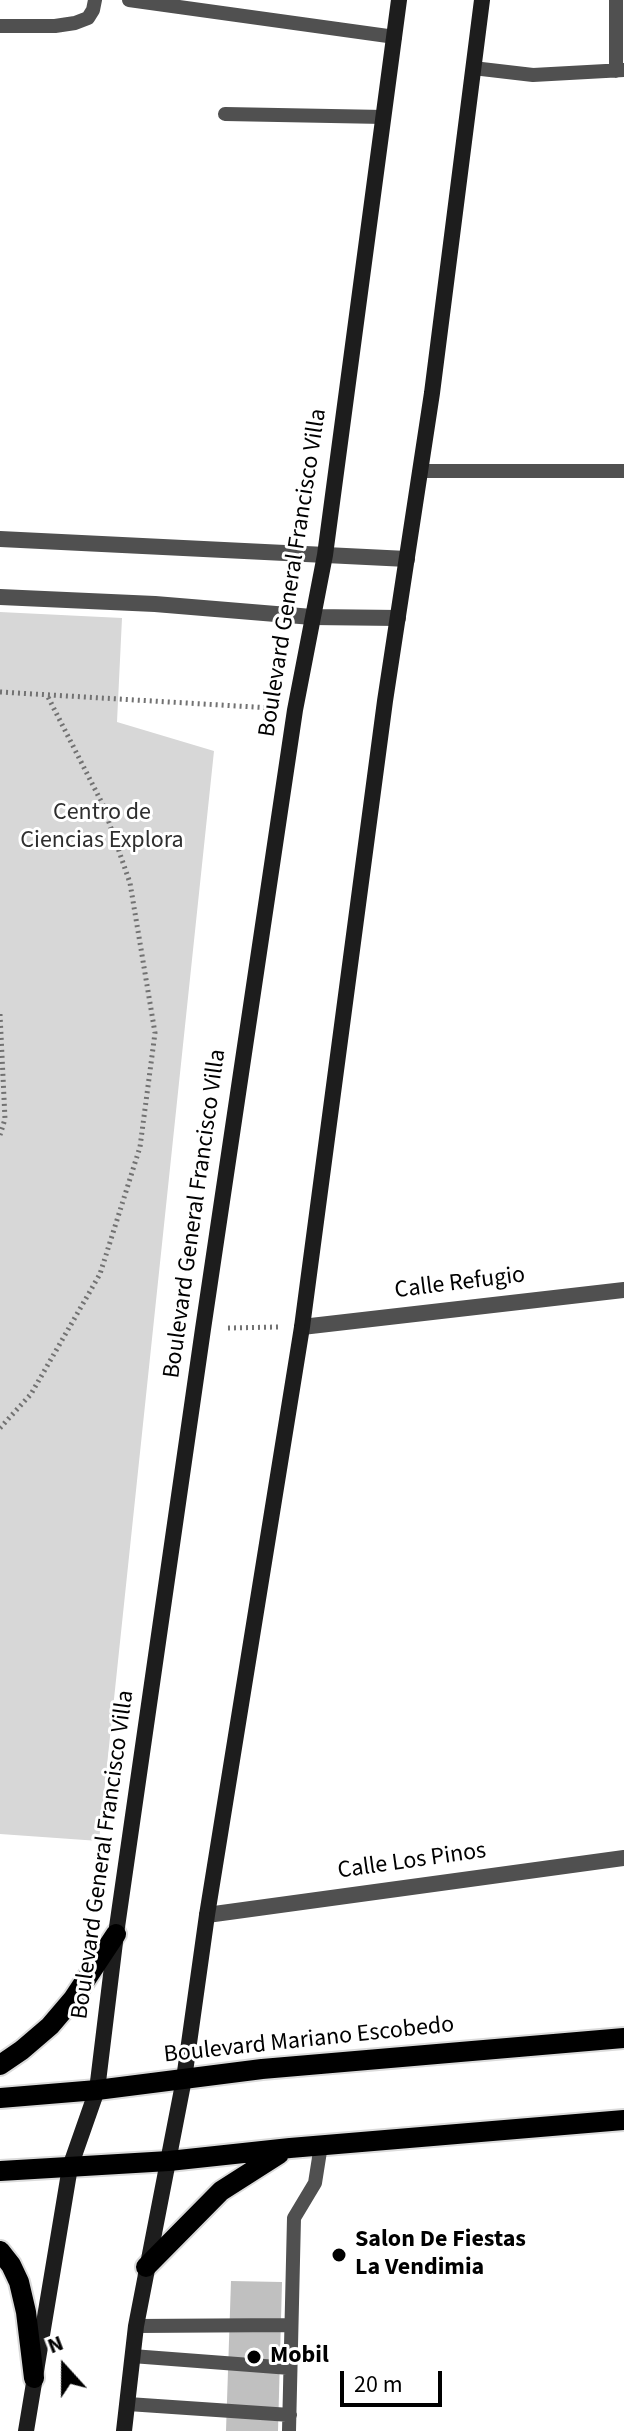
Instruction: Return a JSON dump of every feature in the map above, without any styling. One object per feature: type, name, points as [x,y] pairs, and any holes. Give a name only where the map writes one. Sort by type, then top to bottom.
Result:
[{"type":"main road","name":"Boulevard General Francisco Villa","points":[[26,2431],[70,2167],[97,2090],[116,1934],[203,1329],[295,710],[325,555],[399,0]]},
{"type":"main road","points":[[124,2431],[136,2326],[184,2079],[207,1915],[302,1327],[359,887],[421,471],[482,0]]},
{"type":"main road","points":[[0,2065],[50,2026],[73,1999],[116,1934]]},
{"type":"main road","name":"Boulevard Mariano Escobedo","points":[[0,2098],[97,2090],[262,2069],[624,2038]]},
{"type":"main road","points":[[0,2171],[169,2161],[624,2120]]},
{"type":"main road","points":[[146,2267],[221,2191],[260,2163],[290,2148]]},
{"type":"main road","points":[[0,2251],[19,2282],[34,2378]]},
{"type":"street","points":[[0,539],[407,559]]},
{"type":"street","points":[[0,597],[155,604],[312,617],[398,618]]},
{"type":"street","name":"Calle Refugio","points":[[302,1327],[624,1290]]},
{"type":"street","name":"Calle Los Pinos","points":[[207,1915],[624,1858]]},
{"type":"lane","points":[[0,26],[75,23],[88,18],[95,0]]},
{"type":"lane","points":[[129,0],[395,37]]},
{"type":"lane","points":[[473,68],[533,75],[620,70],[616,0]]},
{"type":"lane","points":[[225,114],[384,117]]},
{"type":"lane","points":[[421,471],[624,471]]},
{"type":"lane","points":[[289,2431],[294,2218],[315,2183],[321,2145]]},
{"type":"lane","points":[[136,2326],[291,2325]]},
{"type":"lane","points":[[132,2356],[290,2368]]},
{"type":"lane","points":[[128,2404],[290,2415]]},
{"type":"path","points":[[0,692],[295,710]]},
{"type":"path","points":[[0,1428],[31,1394],[100,1274],[140,1147],[155,1033],[130,883],[103,805],[47,695]]},
{"type":"path","points":[[0,1014],[5,1119],[0,1135]]},
{"type":"path","points":[[203,1329],[302,1327]]},
{"type":"green space","name":"Centro de Ciencias Explora","points":[[0,612],[122,618],[117,722],[214,751],[99,1841],[0,1834]]},
{"type":"building","name":"Mobil","points":[[231,2281],[282,2282],[278,2431],[226,2431]]},
{"type":"place","name":"Salon De Fiestas La Vendimia","points":[[339,2255]]},
{"type":"place","name":"Mobil","points":[[254,2357]]}]
